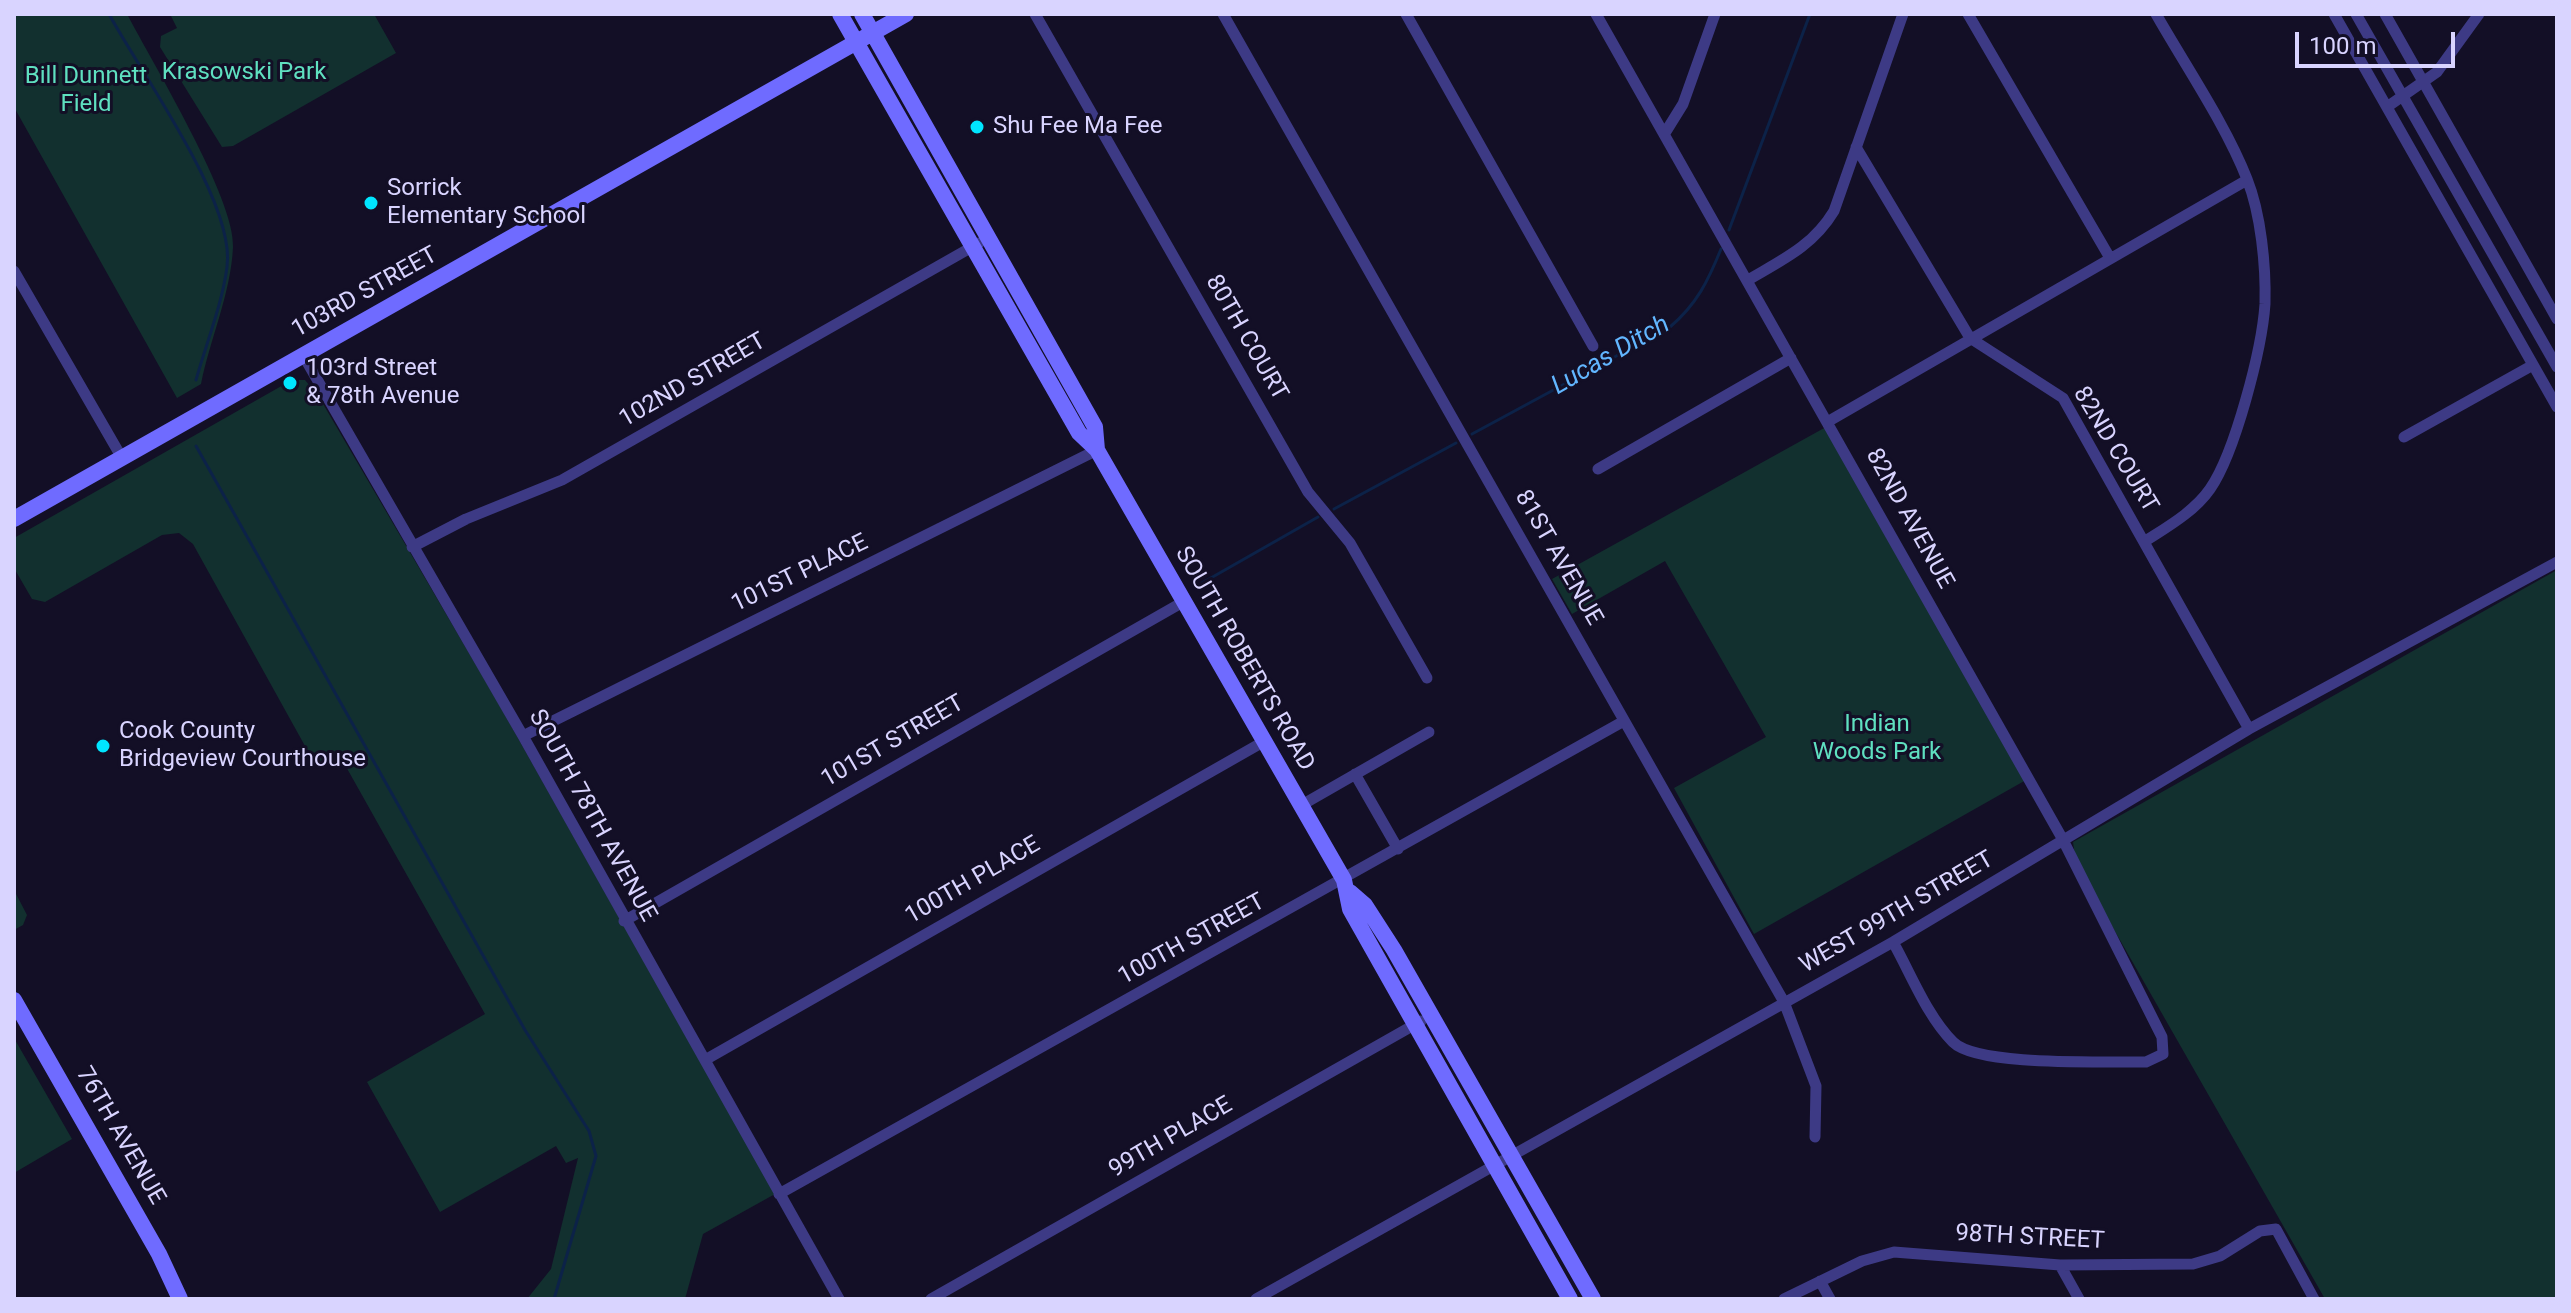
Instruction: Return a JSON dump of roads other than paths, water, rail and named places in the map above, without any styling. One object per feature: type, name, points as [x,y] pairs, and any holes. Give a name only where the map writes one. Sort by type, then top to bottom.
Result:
[{"type":"street","name":"SOUTH ROBERTS ROAD","points":[[840,14],[1079,433],[1097,450],[1300,806],[1347,886],[1365,905],[1432,1015],[1593,1299]]},
{"type":"street","name":"SOUTH ROBERTS ROAD","points":[[862,14],[1095,427],[1097,450]]},
{"type":"street","name":"103RD STREET","points":[[14,519],[906,14]]},
{"type":"street","name":"80TH COURT","points":[[1035,14],[1308,492],[1341,529],[1427,678]]},
{"type":"street","name":"81ST AVENUE","points":[[1223,14],[1784,1002],[1816,1086],[1815,1137]]},
{"type":"street","points":[[1406,14],[1593,346]]},
{"type":"street","name":"82ND AVENUE","points":[[1596,14],[1829,421],[2062,838],[2162,1037],[2163,1054],[2146,1062],[1994,1058],[1964,1050],[1942,1029],[1893,942]]},
{"type":"street","points":[[1665,133],[1683,104],[1715,14]]},
{"type":"street","points":[[1748,280],[1801,250],[1822,231],[1834,211],[1903,14]]},
{"type":"street","points":[[1968,14],[2110,258]]},
{"type":"street","points":[[2144,542],[2193,509],[2209,491],[2226,462],[2255,361],[2265,304],[2260,245],[2247,180],[2156,14]]},
{"type":"street","points":[[2334,14],[2557,407]]},
{"type":"street","points":[[2356,14],[2557,367]]},
{"type":"street","points":[[2385,14],[2557,319]]},
{"type":"street","points":[[2387,107],[2425,84],[2479,14]]},
{"type":"street","name":"82ND COURT","points":[[1856,147],[1970,338],[2063,398],[2249,729]]},
{"type":"street","points":[[1829,421],[2247,180]]},
{"type":"street","name":"102ND STREET","points":[[412,547],[466,519],[548,487],[988,237]]},
{"type":"street","points":[[14,271],[122,458]]},
{"type":"street","name":"SOUTH 78TH AVENUE","points":[[303,355],[523,736],[624,921],[839,1299]]},
{"type":"street","points":[[1598,469],[1791,358]]},
{"type":"street","points":[[2404,437],[2533,365]]},
{"type":"street","name":"101ST PLACE","points":[[523,736],[1097,450]]},
{"type":"street","name":"WEST 99TH STREET","points":[[1256,1299],[1893,942],[2048,852],[2062,838],[2249,729],[2557,562]]},
{"type":"street","name":"101ST STREET","points":[[624,921],[1183,602]]},
{"type":"street","name":"100TH STREET","points":[[779,1194],[1347,886],[1398,849],[1624,721]]},
{"type":"street","points":[[1300,806],[1429,732]]},
{"type":"street","name":"100TH PLACE","points":[[705,1060],[1263,742]]},
{"type":"street","points":[[1355,774],[1398,849]]},
{"type":"street","name":"SOUTH ROBERTS ROAD","points":[[1347,886],[1350,909],[1570,1299]]},
{"type":"street","name":"76TH AVENUE","points":[[14,1000],[159,1254],[180,1299]]},
{"type":"street","name":"99TH PLACE","points":[[931,1299],[1432,1015]]},
{"type":"street","name":"98TH STREET","points":[[1784,1299],[1862,1261],[1894,1252],[2060,1265],[2193,1264],[2220,1256],[2260,1231],[2276,1229],[2314,1299]]},
{"type":"street","points":[[2060,1265],[2079,1299]]},
{"type":"street","points":[[1820,1281],[1830,1299]]},
{"type":"waterway","points":[[109,14],[184,139],[217,209],[226,240],[225,281],[196,380]]},
{"type":"waterway","name":"Lucas Ditch","points":[[1729,230],[1810,14]]},
{"type":"waterway","name":"Lucas Ditch","points":[[1472,434],[1670,327],[1688,310],[1701,291],[1721,249]]},
{"type":"waterway","name":"Lucas Ditch","points":[[1334,509],[1456,443]]},
{"type":"waterway","points":[[196,446],[525,1030],[589,1131],[596,1156],[554,1299]]},
{"type":"waterway","name":"Lucas Ditch","points":[[1202,583],[1318,517]]},
{"type":"place","name":"Shu Fee Ma Fee","points":[[977,127]]},
{"type":"place","name":"Sorrick Elementary School","points":[[371,203]]},
{"type":"place","name":"103rd Street & 78th Avenue","points":[[290,383]]},
{"type":"place","name":"Cook County Bridgeview Courthouse","points":[[103,746]]},
{"type":"park label","name":"Krasowski Park","points":[[244,73]]},
{"type":"park label","name":"Bill Dunnett Field","points":[[86,91]]},
{"type":"park label","name":"Indian Woods Park","points":[[1877,739]]}]
